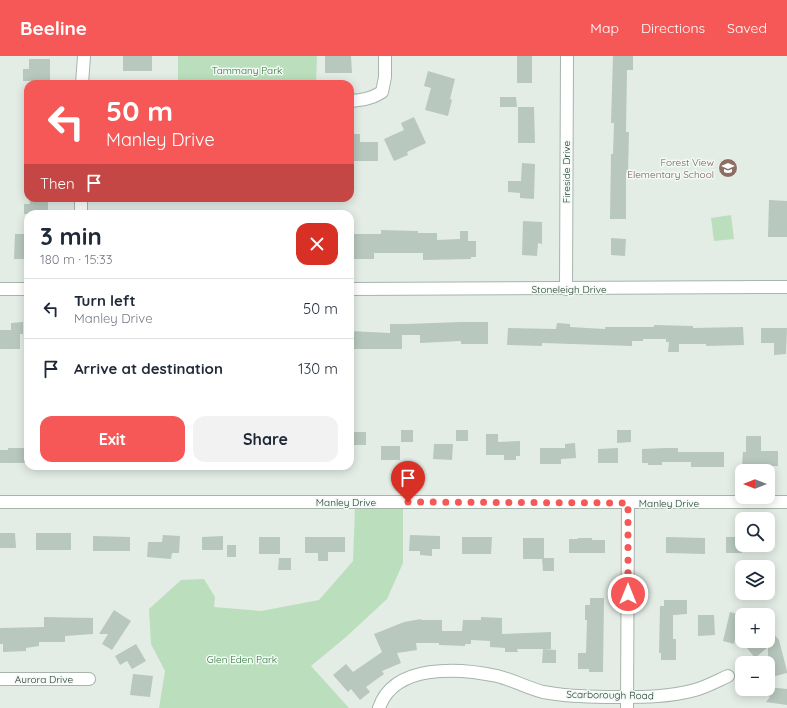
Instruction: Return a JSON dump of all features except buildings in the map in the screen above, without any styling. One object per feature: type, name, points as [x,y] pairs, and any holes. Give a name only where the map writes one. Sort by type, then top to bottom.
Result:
[{"type":"street","points":[[82,80],[84,56]]},
{"type":"street","points":[[354,101],[374,97],[382,92],[385,77],[385,56]]},
{"type":"street","name":"Fireside Drive","points":[[566,289],[567,56]]},
{"type":"street","name":"Stoneleigh Drive","points":[[354,289],[787,287]]},
{"type":"street","points":[[0,289],[24,289]]},
{"type":"street","name":"Manley Drive","points":[[0,502],[787,502]]},
{"type":"street","points":[[627,702],[628,503]]},
{"type":"street","name":"Scarborough Road","points":[[380,705],[390,689],[408,677],[436,671],[466,672],[498,676],[543,692],[627,702],[696,690],[728,676]]},
{"type":"street","name":"Aurora Drive","points":[[0,678],[88,679]]},
{"type":"green space","name":"Tammany Park","points":[[178,56],[317,56],[316,80],[178,80]]},
{"type":"green space","points":[[731,215],[734,239],[714,241],[711,218]]},
{"type":"green space","name":"Glen Eden Park","points":[[403,507],[403,563],[387,599],[346,637],[311,666],[349,708],[159,708],[165,671],[151,644],[149,609],[181,580],[204,579],[215,597],[214,607],[261,611],[319,600],[353,561],[355,508]]},
{"type":"place","name":"Forest View Elementary School","points":[[728,168]]},
{"type":"route","points":[[408,502],[628,503],[628,594]]}]
